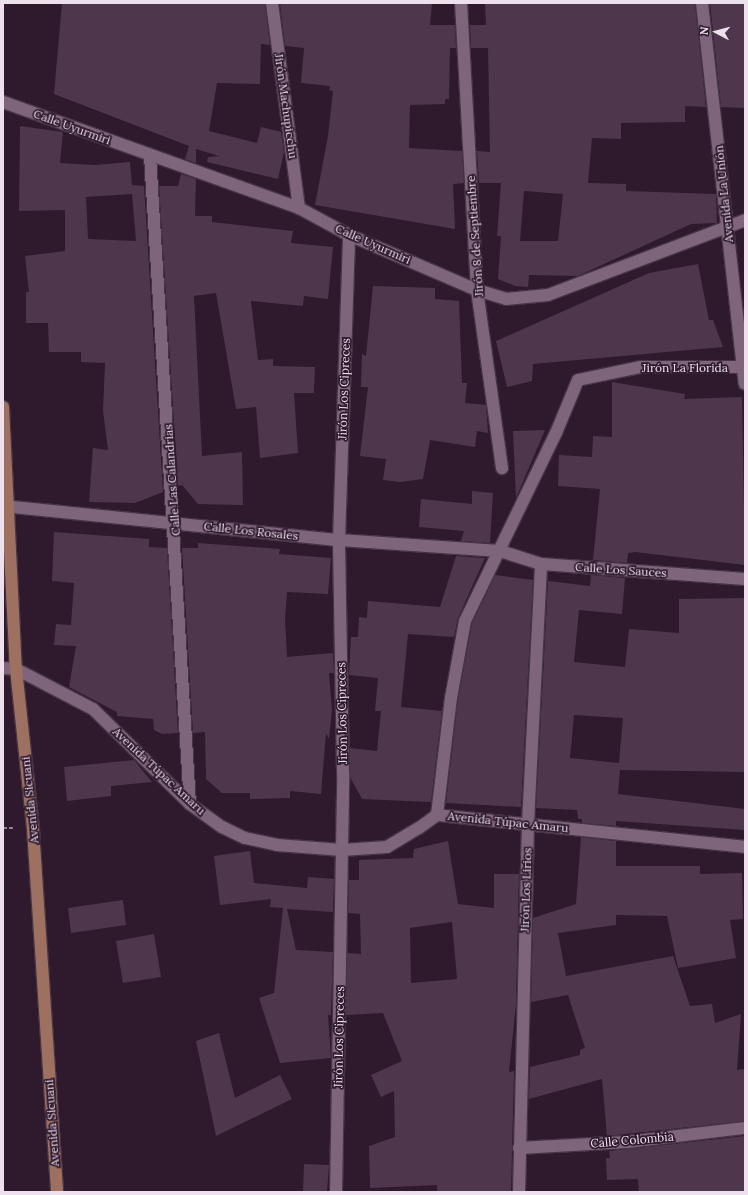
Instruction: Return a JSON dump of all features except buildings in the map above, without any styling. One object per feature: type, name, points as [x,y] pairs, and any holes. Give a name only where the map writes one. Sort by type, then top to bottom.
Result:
[{"type":"street","name":"Jirón Machupicchu","points":[[272,3],[299,208]]},
{"type":"street","name":"Jirón 8 de Septiembre","points":[[461,3],[477,290],[502,468]]},
{"type":"street","name":"Avenida La Unión","points":[[702,3],[745,384]]},
{"type":"street","name":"Calle Uyurmiri","points":[[3,102],[150,156],[299,208],[349,235],[477,290],[506,299],[548,296],[727,225],[745,220]]},
{"type":"street","name":"Calle Las Calandrias","points":[[150,156],[175,523],[190,804]]},
{"type":"street","name":"Jirón Los Cipreces","points":[[336,1192],[343,773],[339,540],[349,235]]},
{"type":"street","name":"Jirón La Florida","points":[[500,551],[578,380],[640,367],[743,368]]},
{"type":"street","name":"Avenida Sicuani","points":[[3,407],[6,506],[16,669],[33,829],[57,1192]]},
{"type":"street","name":"Calle Los Rosales","points":[[6,506],[339,540],[500,551]]},
{"type":"street","name":"Calle Los Sauces","points":[[500,551],[541,564],[745,579]]},
{"type":"street","points":[[437,815],[451,698],[465,621],[500,551]]},
{"type":"street","name":"Jirón Los Lirios","points":[[519,1192],[528,823],[541,564]]},
{"type":"street","name":"Avenida Túpac Amaru","points":[[3,668],[16,669],[93,709],[190,804],[222,827],[245,838],[277,845],[342,850],[387,846],[420,828],[437,815],[528,823],[745,847]]},
{"type":"street","name":"Calle Colombia","points":[[519,1148],[627,1142],[745,1128]]}]
